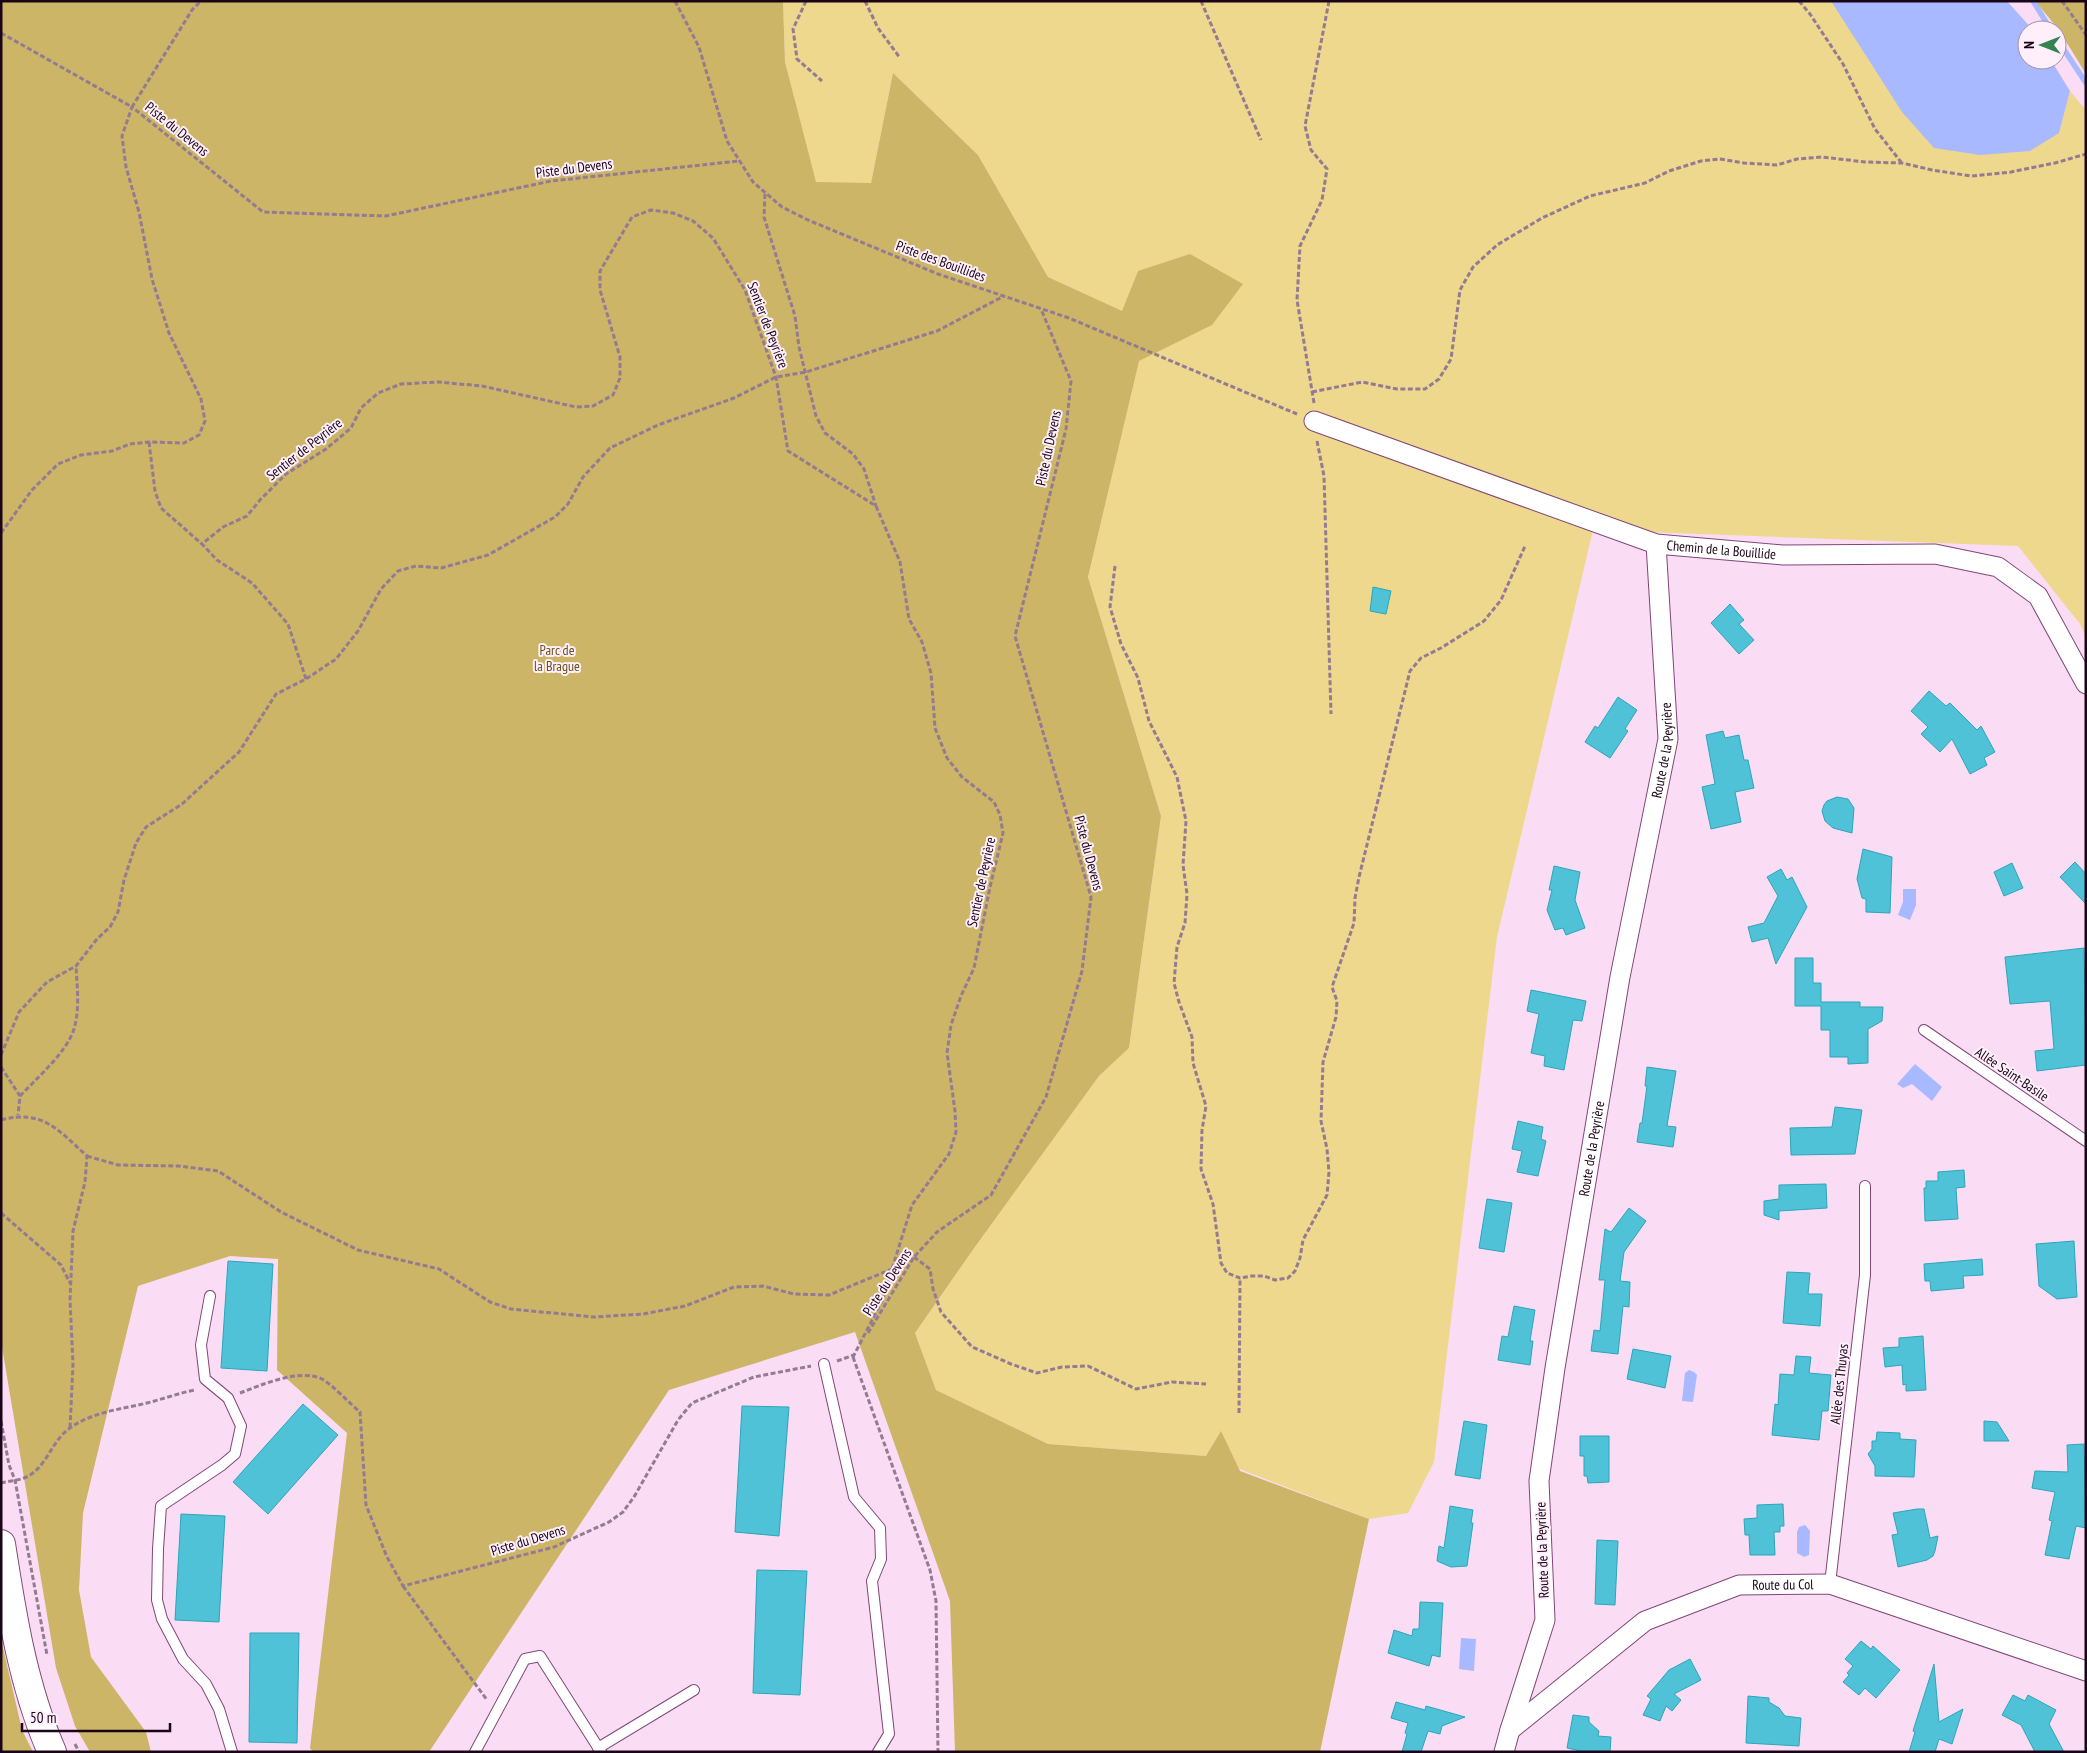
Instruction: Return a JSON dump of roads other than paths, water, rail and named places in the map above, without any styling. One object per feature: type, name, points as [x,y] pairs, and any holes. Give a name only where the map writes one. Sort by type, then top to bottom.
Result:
[{"type":"main road","points":[[1,1544],[29,1690],[42,1727],[64,1747]]},
{"type":"street","name":"Chemin de la Bouillide","points":[[1314,421],[1656,544],[1783,555],[1935,554],[1998,567],[2038,596],[2086,684]]},
{"type":"street","name":"Route de la Peyrière","points":[[1504,1752],[1545,1620],[1539,1481],[1555,1368],[1620,977],[1668,739],[1656,544]]},
{"type":"street","name":"Route du Col","points":[[1510,1730],[1645,1621],[1739,1586],[1830,1584],[2086,1671]]},
{"type":"lane","name":"Allée Saint-Basile","points":[[1924,1030],[2086,1140]]},
{"type":"lane","name":"Allée des Thuyas","points":[[1830,1584],[1865,1275],[1865,1186]]},
{"type":"lane","points":[[210,1296],[201,1345],[205,1379],[228,1398],[241,1426],[234,1454],[222,1466],[161,1506],[157,1600],[162,1619],[183,1659],[206,1684],[219,1709],[232,1752]]},
{"type":"lane","points":[[824,1364],[854,1497],[880,1528],[880,1559],[872,1581],[889,1734],[878,1752]]},
{"type":"lane","points":[[474,1752],[525,1659],[540,1656],[599,1750],[694,1690]]},
{"type":"water","points":[[1831,1],[2007,1],[2024,20],[2017,20],[2017,70],[2057,70],[2070,91],[2059,133],[2030,151],[1980,155],[1934,148],[1902,112]]},
{"type":"water","points":[[1903,889],[1916,889],[1916,905],[1910,920],[1898,915],[1903,902]]},
{"type":"water","points":[[1915,1064],[1942,1087],[1932,1101],[1912,1084],[1903,1088],[1897,1084]]},
{"type":"water","points":[[1689,1370],[1697,1375],[1693,1402],[1682,1401],[1685,1373]]},
{"type":"water","points":[[1805,1525],[1810,1531],[1809,1555],[1804,1557],[1797,1553],[1797,1532],[1799,1527]]},
{"type":"water","points":[[1461,1638],[1476,1639],[1474,1671],[1459,1669]]},
{"type":"waterway","points":[[2033,1],[2045,20]]},
{"type":"waterway","points":[[2067,54],[2086,83]]},
{"type":"park label","name":"Parc de la Brague","points":[[557,658]]}]
